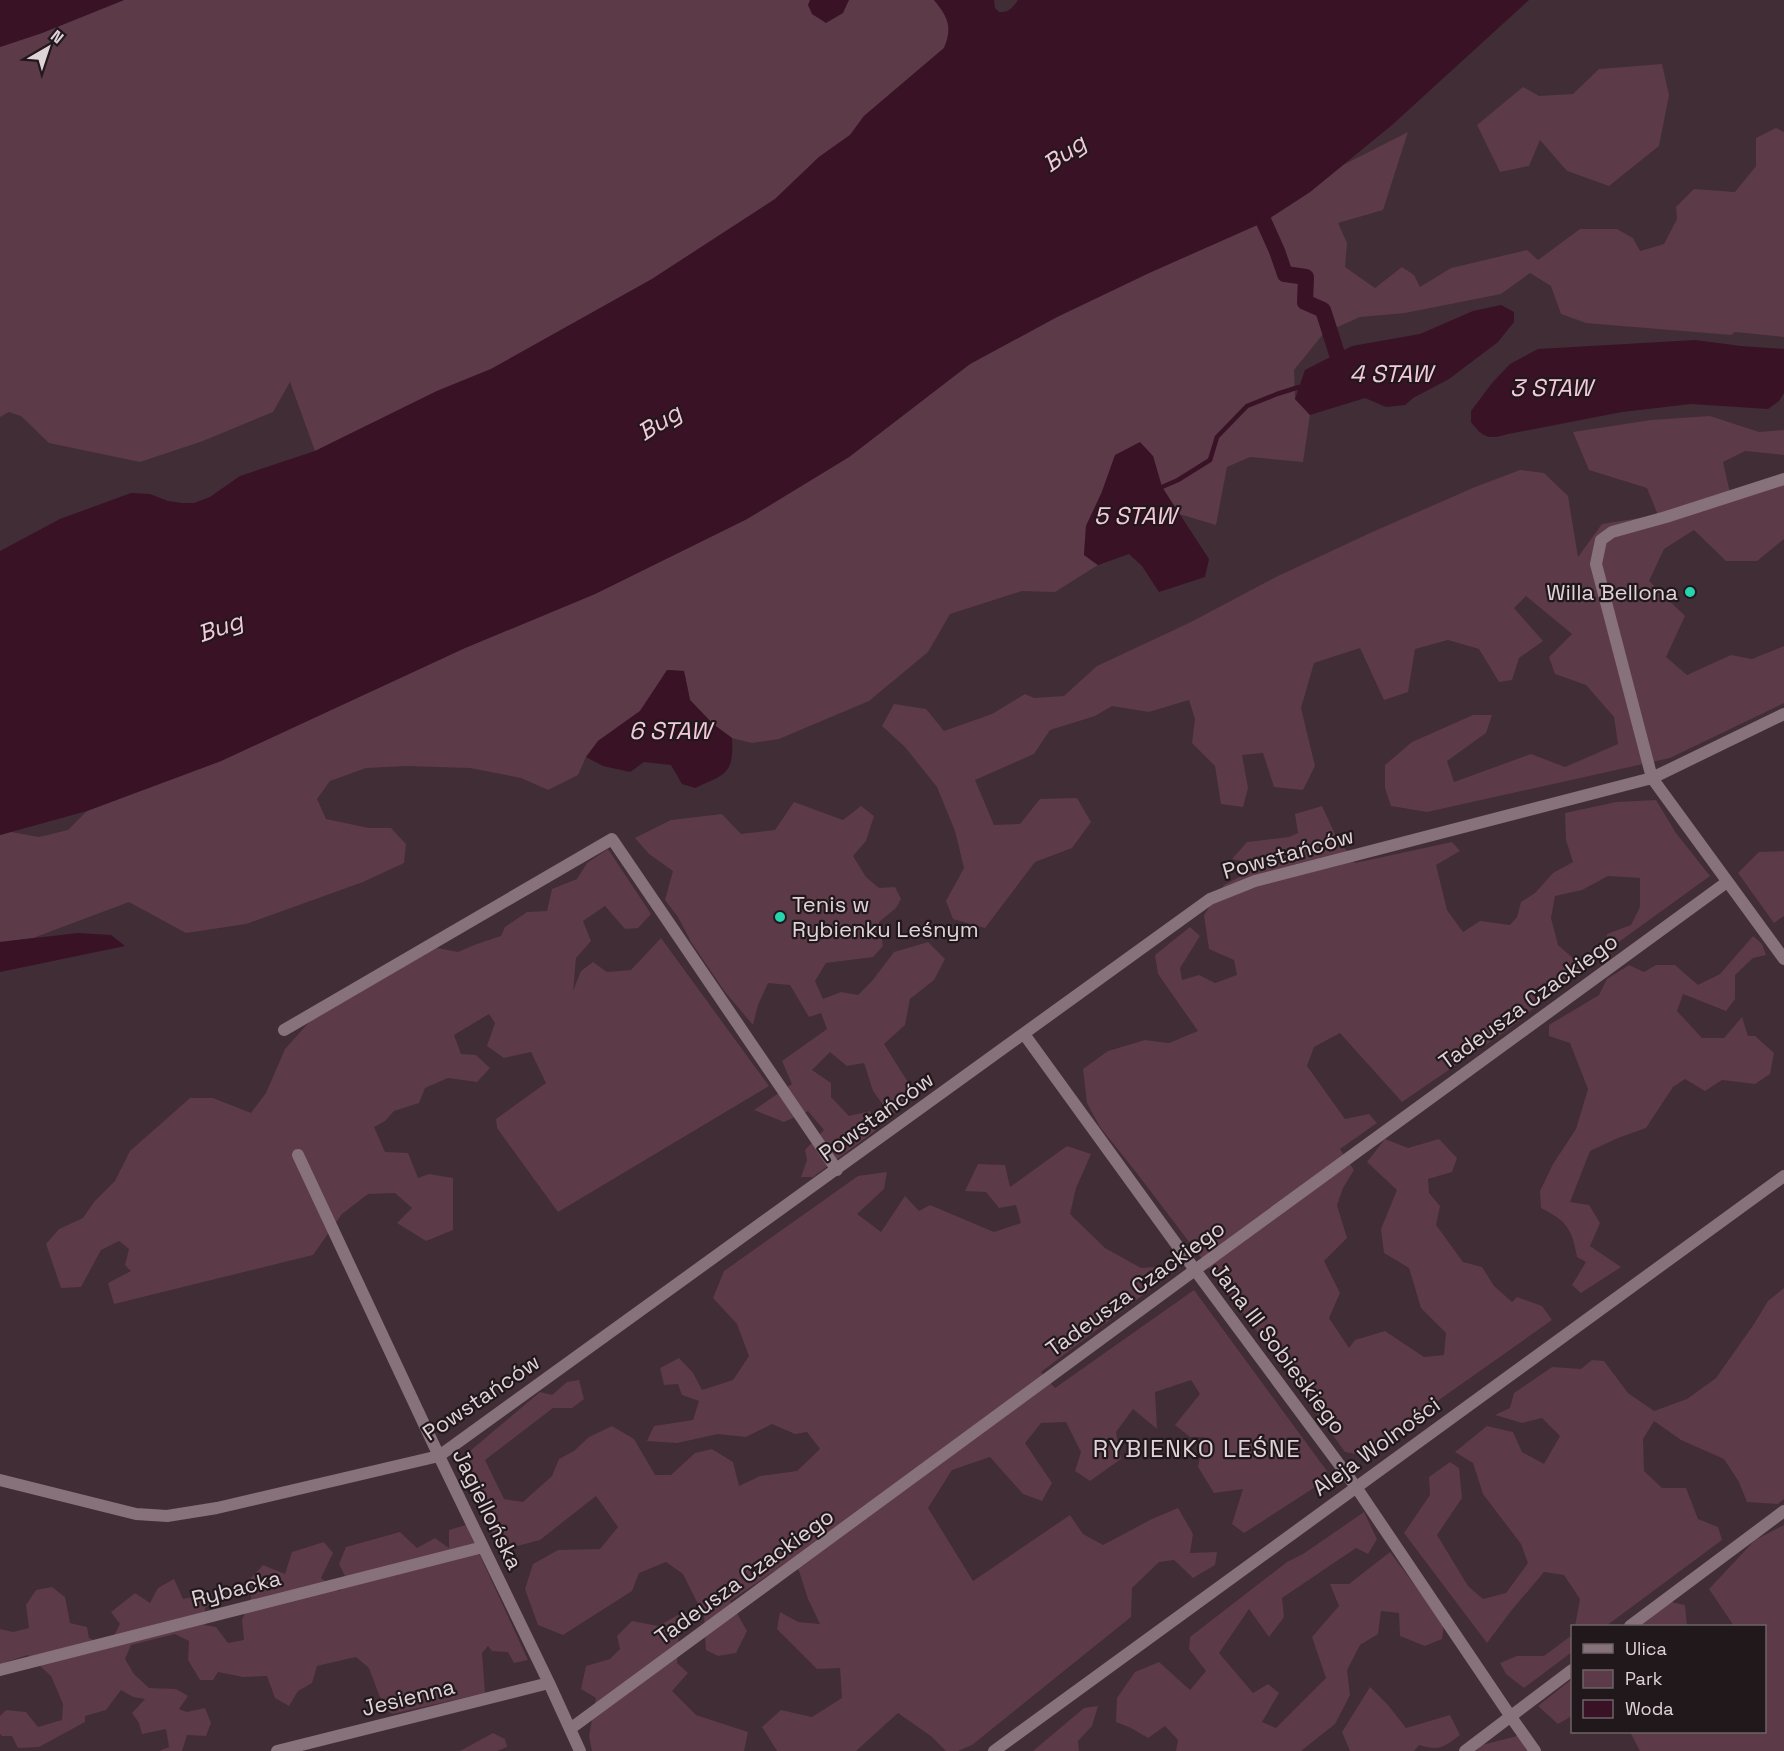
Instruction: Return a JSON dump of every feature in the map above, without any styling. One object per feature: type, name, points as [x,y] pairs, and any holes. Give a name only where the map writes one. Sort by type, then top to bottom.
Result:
[{"type":"street","points":[[1784,478],[1666,517],[1612,532],[1601,540],[1596,564],[1652,778],[1784,959]]},
{"type":"street","name":"Powstańców","points":[[0,1479],[136,1514],[167,1516],[216,1508],[439,1456],[1210,899],[1255,881],[1652,778],[1784,714]]},
{"type":"street","points":[[284,1030],[612,839],[837,1170]]},
{"type":"street","name":"Tadeusza Czackiego","points":[[570,1729],[1727,882]]},
{"type":"street","name":"Jana III Sobieskiego","points":[[1024,1034],[1356,1487],[1535,1751]]},
{"type":"street","name":"Jagiellońska","points":[[298,1155],[580,1751]]},
{"type":"street","name":"Aleja Wolności","points":[[994,1751],[1784,1176]]},
{"type":"street","points":[[1631,1625],[1784,1511]]},
{"type":"street","name":"Rybacka","points":[[0,1670],[483,1546]]},
{"type":"street","points":[[1465,1751],[1571,1671]]},
{"type":"street","name":"Jesienna","points":[[277,1751],[549,1683]]},
{"type":"green space","points":[[124,0],[934,0],[946,17],[948,34],[944,48],[864,116],[850,135],[819,157],[775,199],[652,279],[491,369],[437,391],[315,451],[290,382],[273,412],[203,441],[140,462],[49,443],[21,416],[9,412],[0,417],[0,47]]},
{"type":"green space","points":[[1662,64],[1669,95],[1659,146],[1609,186],[1567,171],[1540,140],[1529,166],[1500,172],[1477,125],[1523,87],[1539,96],[1573,94],[1599,69]]},
{"type":"green space","points":[[1776,128],[1784,132],[1784,337],[1586,323],[1561,314],[1551,286],[1530,273],[1501,294],[1405,313],[1360,317],[1324,333],[1294,370],[1295,399],[1310,415],[1303,462],[1250,457],[1227,467],[1216,525],[1179,514],[1162,487],[1153,456],[1101,494],[1086,526],[1084,555],[1098,565],[1055,592],[1022,591],[950,614],[928,652],[869,701],[779,739],[752,743],[732,738],[713,724],[690,700],[684,671],[668,670],[640,711],[598,741],[586,757],[578,775],[548,790],[521,778],[470,768],[406,766],[366,768],[330,781],[317,799],[326,819],[369,828],[391,828],[406,844],[404,863],[363,882],[246,924],[186,933],[129,902],[33,938],[0,942],[0,835],[11,832],[39,837],[68,830],[87,811],[221,761],[465,648],[595,594],[747,519],[849,457],[970,364],[1057,317],[1264,222],[1310,192],[1343,165],[1408,132],[1383,210],[1338,223],[1347,243],[1345,267],[1375,288],[1402,267],[1414,275],[1420,287],[1451,268],[1527,250],[1538,260],[1580,229],[1617,229],[1633,238],[1640,251],[1664,244],[1677,219],[1676,207],[1694,189],[1735,192],[1756,166],[1756,138]]},
{"type":"green space","points":[[1710,416],[1759,432],[1784,430],[1784,455],[1745,451],[1723,462],[1730,493],[1784,481],[1784,539],[1757,561],[1726,561],[1694,530],[1664,549],[1649,581],[1685,616],[1666,657],[1687,675],[1731,655],[1752,659],[1784,646],[1784,703],[1670,758],[1427,812],[1391,806],[1385,788],[1385,765],[1412,742],[1473,715],[1492,715],[1486,733],[1447,761],[1454,782],[1531,754],[1565,767],[1618,744],[1614,717],[1586,685],[1555,674],[1549,657],[1572,634],[1526,596],[1514,608],[1543,641],[1519,658],[1512,680],[1499,682],[1479,649],[1448,640],[1415,649],[1408,692],[1384,700],[1360,648],[1314,663],[1301,708],[1315,766],[1303,790],[1274,787],[1263,753],[1242,755],[1248,788],[1243,807],[1221,804],[1215,766],[1192,743],[1195,719],[1189,700],[1149,712],[1112,706],[1095,716],[1050,730],[1034,754],[975,780],[994,825],[1020,824],[1040,799],[1077,798],[1091,822],[1072,848],[1035,862],[985,928],[953,919],[946,901],[964,868],[955,831],[937,787],[905,747],[882,726],[894,704],[926,709],[944,731],[992,714],[1025,694],[1034,698],[1064,696],[1097,666],[1191,622],[1276,577],[1370,533],[1520,470],[1544,473],[1568,496],[1578,557],[1602,524],[1658,515],[1647,488],[1589,470],[1573,432],[1651,420]]},
{"type":"green space","points":[[1656,800],[1676,833],[1710,876],[1605,952],[1607,934],[1631,925],[1640,907],[1640,878],[1608,876],[1582,890],[1555,896],[1551,918],[1558,945],[1583,967],[1510,1028],[1402,1102],[1340,1033],[1314,1047],[1307,1066],[1345,1119],[1369,1114],[1377,1123],[1340,1149],[1354,1170],[1343,1188],[1337,1205],[1347,1238],[1324,1261],[1340,1293],[1329,1318],[1349,1348],[1355,1340],[1385,1331],[1424,1357],[1444,1355],[1446,1333],[1421,1308],[1409,1268],[1384,1253],[1381,1229],[1397,1190],[1367,1162],[1385,1139],[1408,1148],[1439,1139],[1457,1158],[1452,1172],[1428,1179],[1429,1193],[1440,1206],[1436,1225],[1463,1262],[1482,1267],[1494,1286],[1512,1302],[1517,1297],[1542,1306],[1552,1320],[1361,1455],[1345,1452],[1278,1359],[1100,1127],[1087,1103],[1083,1069],[1108,1051],[1145,1040],[1169,1043],[1198,1031],[1158,974],[1155,955],[1190,927],[1200,936],[1180,968],[1182,980],[1199,975],[1215,983],[1237,975],[1234,960],[1209,949],[1204,915],[1224,885],[1249,872],[1251,863],[1232,859],[1247,842],[1289,837],[1298,833],[1295,814],[1322,806],[1335,834],[1355,863],[1452,842],[1460,851],[1436,865],[1447,910],[1463,932],[1480,921],[1510,925],[1517,917],[1521,902],[1535,893],[1553,873],[1573,862],[1566,840],[1565,813],[1616,802]]},
{"type":"green space","points":[[794,802],[843,820],[861,806],[874,816],[866,841],[853,856],[866,877],[879,888],[895,887],[901,899],[896,908],[879,922],[883,946],[873,957],[826,963],[815,981],[823,999],[841,992],[858,995],[894,952],[928,942],[945,959],[934,980],[910,999],[905,1025],[884,1044],[909,1084],[904,1104],[891,1116],[873,1091],[864,1063],[847,1066],[830,1052],[812,1070],[831,1083],[831,1097],[849,1116],[870,1111],[875,1131],[813,1177],[801,1177],[807,1160],[805,1150],[824,1130],[808,1111],[784,1122],[754,1110],[792,1084],[782,1061],[827,1029],[821,1013],[809,1017],[790,985],[768,983],[758,1005],[753,1025],[725,992],[665,900],[673,871],[649,854],[635,838],[671,820],[722,814],[741,834],[775,830]]},
{"type":"green space","points":[[608,849],[651,914],[638,928],[625,929],[605,906],[583,921],[591,941],[576,958],[573,991],[581,971],[593,962],[607,972],[631,970],[661,938],[769,1086],[558,1212],[497,1128],[496,1119],[546,1083],[531,1052],[504,1058],[487,1046],[495,1023],[489,1014],[454,1035],[461,1054],[476,1055],[490,1068],[477,1082],[448,1078],[425,1088],[419,1103],[394,1111],[385,1121],[374,1127],[385,1152],[408,1153],[418,1178],[429,1174],[453,1178],[453,1230],[426,1241],[397,1223],[412,1208],[395,1193],[368,1194],[342,1214],[313,1255],[114,1304],[108,1283],[131,1271],[125,1265],[129,1249],[119,1241],[101,1250],[81,1287],[61,1288],[46,1244],[59,1229],[83,1218],[94,1202],[115,1181],[130,1151],[190,1098],[213,1098],[251,1113],[266,1093],[285,1049],[329,1000],[432,947],[458,952],[501,936],[505,927],[527,912],[547,911],[552,889],[577,879],[587,863]]},
{"type":"green space","points":[[1784,851],[1784,916],[1774,923],[1738,873],[1759,852]]},
{"type":"green space","points":[[1753,936],[1762,944],[1766,955],[1753,958],[1735,975],[1735,999],[1726,1011],[1683,994],[1677,1011],[1702,1038],[1724,1038],[1742,1017],[1748,1036],[1755,1036],[1774,1053],[1770,1074],[1755,1084],[1722,1080],[1705,1091],[1685,1079],[1673,1087],[1646,1128],[1590,1151],[1570,1202],[1589,1205],[1600,1223],[1590,1246],[1621,1267],[1581,1293],[1572,1285],[1586,1262],[1577,1257],[1573,1239],[1567,1227],[1557,1217],[1541,1208],[1540,1191],[1553,1164],[1576,1129],[1588,1089],[1570,1043],[1549,1036],[1549,1025],[1599,995],[1607,979],[1629,965],[1644,972],[1656,965],[1675,965],[1698,985],[1720,974]]},
{"type":"green space","points":[[1067,1146],[1091,1154],[1076,1188],[1070,1214],[1105,1248],[1141,1268],[1165,1266],[1176,1270],[1041,1372],[1055,1388],[1194,1290],[1327,1471],[1323,1482],[1244,1533],[1232,1524],[1243,1489],[1214,1493],[1198,1467],[1204,1437],[1190,1437],[1175,1425],[1200,1394],[1191,1380],[1155,1392],[1157,1429],[1133,1409],[1116,1432],[1121,1459],[1090,1481],[1075,1471],[1081,1452],[1066,1422],[1041,1423],[1025,1443],[1052,1483],[1042,1501],[1023,1494],[990,1457],[952,1470],[928,1508],[973,1581],[1070,1515],[1083,1534],[1103,1545],[1178,1508],[1193,1534],[1190,1553],[1217,1552],[1215,1565],[1193,1578],[1174,1560],[1159,1562],[1132,1588],[1131,1617],[972,1745],[958,1751],[946,1751],[932,1737],[898,1713],[856,1751],[777,1751],[762,1727],[781,1710],[812,1717],[842,1698],[840,1668],[817,1669],[777,1629],[780,1612],[798,1622],[820,1624],[808,1599],[799,1571],[789,1561],[730,1601],[747,1631],[736,1653],[718,1656],[706,1650],[704,1616],[683,1574],[666,1562],[639,1573],[632,1591],[563,1635],[538,1625],[525,1589],[533,1564],[558,1550],[600,1549],[618,1527],[596,1496],[540,1540],[502,1550],[466,1485],[464,1456],[540,1392],[552,1395],[567,1382],[579,1380],[584,1399],[572,1408],[553,1408],[485,1460],[504,1499],[523,1502],[552,1476],[559,1459],[574,1451],[589,1437],[612,1426],[634,1439],[655,1475],[671,1475],[695,1453],[712,1449],[733,1462],[739,1486],[760,1476],[797,1471],[820,1449],[807,1432],[795,1434],[772,1424],[746,1437],[718,1434],[677,1443],[647,1441],[654,1426],[693,1420],[699,1401],[682,1395],[678,1384],[664,1385],[660,1368],[679,1358],[693,1373],[702,1390],[733,1380],[749,1356],[737,1324],[713,1298],[724,1271],[858,1176],[887,1172],[884,1189],[857,1214],[881,1232],[905,1196],[919,1211],[930,1205],[994,1232],[1021,1223],[1016,1205],[999,1208],[986,1192],[965,1191],[978,1164],[1005,1165],[1010,1187]]},
{"type":"green space","points":[[1784,1288],[1784,1499],[1778,1504],[1747,1502],[1739,1482],[1724,1459],[1681,1440],[1654,1421],[1643,1439],[1644,1471],[1662,1488],[1686,1488],[1698,1519],[1718,1527],[1722,1540],[1607,1625],[1575,1625],[1580,1599],[1564,1575],[1544,1572],[1487,1643],[1404,1533],[1430,1495],[1429,1477],[1450,1462],[1459,1468],[1462,1498],[1437,1535],[1468,1586],[1483,1599],[1506,1593],[1528,1563],[1521,1544],[1483,1494],[1473,1463],[1455,1452],[1487,1426],[1513,1432],[1522,1452],[1544,1464],[1560,1436],[1542,1418],[1522,1423],[1495,1415],[1510,1408],[1514,1393],[1552,1367],[1581,1369],[1592,1360],[1604,1361],[1628,1393],[1654,1411],[1687,1399],[1716,1378],[1768,1301]]},
{"type":"green space","points":[[1364,1512],[1377,1539],[1368,1554],[1356,1548],[1282,1598],[1284,1617],[1269,1637],[1249,1609],[1219,1653],[1253,1693],[1268,1684],[1279,1693],[1262,1722],[1276,1728],[1326,1678],[1312,1637],[1339,1606],[1330,1584],[1349,1584],[1390,1552],[1444,1624],[1442,1639],[1425,1646],[1400,1636],[1399,1613],[1381,1611],[1378,1634],[1360,1645],[1347,1670],[1350,1695],[1335,1724],[1301,1751],[1176,1751],[1178,1740],[1165,1726],[1148,1738],[1116,1722],[1117,1698],[1135,1672],[1159,1662],[1190,1690],[1206,1671],[1189,1649],[1190,1637],[1287,1562],[1303,1554]]},
{"type":"green space","points":[[466,1525],[528,1660],[514,1663],[508,1652],[492,1651],[488,1646],[482,1653],[485,1693],[392,1714],[384,1708],[369,1668],[356,1657],[317,1666],[312,1683],[298,1691],[289,1706],[275,1698],[267,1676],[243,1677],[218,1672],[213,1680],[200,1680],[188,1660],[189,1641],[175,1634],[131,1645],[125,1659],[134,1674],[149,1688],[176,1689],[188,1696],[179,1709],[187,1712],[205,1708],[211,1723],[206,1736],[187,1735],[182,1751],[159,1751],[169,1747],[166,1729],[142,1734],[139,1723],[132,1713],[145,1699],[133,1697],[121,1690],[106,1710],[85,1716],[85,1722],[39,1747],[18,1748],[12,1736],[0,1734],[0,1716],[6,1710],[26,1712],[38,1727],[62,1720],[63,1704],[51,1676],[28,1655],[0,1664],[0,1629],[13,1632],[29,1628],[26,1605],[36,1590],[52,1587],[65,1597],[70,1623],[87,1627],[89,1638],[108,1647],[120,1624],[111,1612],[135,1593],[150,1603],[158,1588],[174,1579],[183,1599],[206,1594],[214,1602],[205,1608],[205,1625],[216,1627],[228,1643],[244,1640],[242,1620],[251,1598],[250,1579],[263,1565],[285,1574],[292,1552],[324,1542],[333,1553],[321,1578],[339,1591],[349,1584],[339,1564],[346,1547],[400,1532],[417,1548],[435,1538],[449,1548],[449,1530]]},
{"type":"green space","points":[[1784,1525],[1784,1751],[1640,1751],[1631,1733],[1766,1733],[1766,1625],[1733,1625],[1709,1589],[1755,1540]]},
{"type":"green space","points":[[1671,1602],[1685,1605],[1687,1625],[1641,1625]]},
{"type":"green space","points":[[680,1614],[677,1663],[688,1673],[672,1691],[696,1715],[748,1732],[744,1751],[592,1751],[589,1736],[596,1698],[581,1689],[586,1666],[610,1659],[620,1649],[617,1636],[632,1621],[658,1626]]},
{"type":"green space","points":[[1571,1636],[1571,1653],[1524,1688],[1506,1674],[1500,1663],[1517,1656],[1544,1656]]},
{"type":"green space","points":[[1571,1680],[1571,1717],[1558,1724],[1538,1706]]},
{"type":"green space","points":[[1370,1687],[1406,1728],[1450,1715],[1460,1735],[1436,1748],[1419,1745],[1414,1751],[1350,1751],[1342,1732]]},
{"type":"green space","points":[[1098,1706],[1092,1726],[1078,1741],[1079,1751],[1033,1751],[1084,1708]]},
{"type":"green space","points":[[493,1733],[505,1739],[507,1747],[497,1751],[460,1751]]},
{"type":"green space","points":[[1521,1735],[1534,1751],[1476,1751],[1482,1745]]},
{"type":"water","points":[[0,0],[124,0],[0,47]]},
{"type":"water","points":[[810,0],[849,0],[843,13],[826,23],[812,14],[808,5]]},
{"type":"water","name":"Bug","points":[[934,0],[994,0],[995,8],[999,12],[1005,12],[1018,0],[1529,0],[1392,125],[1310,192],[1264,222],[1057,317],[970,364],[849,457],[747,519],[595,594],[465,648],[221,761],[87,811],[0,835],[0,551],[60,519],[131,493],[150,494],[168,501],[182,503],[194,503],[210,497],[240,476],[315,451],[437,391],[491,369],[652,279],[775,199],[819,157],[850,135],[864,116],[944,48],[947,41],[948,22]]},
{"type":"water","name":"4 STAW","points":[[1501,305],[1514,312],[1514,322],[1498,342],[1449,379],[1413,398],[1405,405],[1386,407],[1365,398],[1310,415],[1295,399],[1305,370],[1352,346],[1420,334],[1473,311]]},
{"type":"water","name":"3 STAW","points":[[1695,340],[1784,349],[1784,393],[1779,401],[1768,409],[1691,404],[1622,412],[1496,437],[1483,434],[1471,422],[1471,411],[1492,383],[1510,364],[1538,349]]},
{"type":"water","name":"5 STAW","points":[[1140,442],[1153,456],[1162,487],[1209,559],[1205,577],[1159,592],[1142,566],[1129,554],[1098,565],[1084,555],[1086,526],[1115,455]]},
{"type":"water","name":"6 STAW","points":[[667,670],[684,671],[690,700],[713,724],[732,738],[731,759],[726,771],[721,776],[695,788],[682,784],[671,765],[644,762],[630,772],[603,766],[586,757],[598,741],[640,711]]},
{"type":"water","points":[[78,933],[111,935],[125,946],[0,972],[0,942]]},
{"type":"waterway","points":[[1264,222],[1285,274],[1306,277],[1305,302],[1323,310],[1337,354]]},
{"type":"waterway","points":[[1162,487],[1210,460],[1217,437],[1247,406],[1299,387]]},
{"type":"place","name":"Willa Bellona","points":[[1690,592]]},
{"type":"place","name":"Tenis w Rybienku Leśnym","points":[[780,917]]},
{"type":"district","name":"RYBIENKO LEŚNE","points":[[1197,1448]]}]
